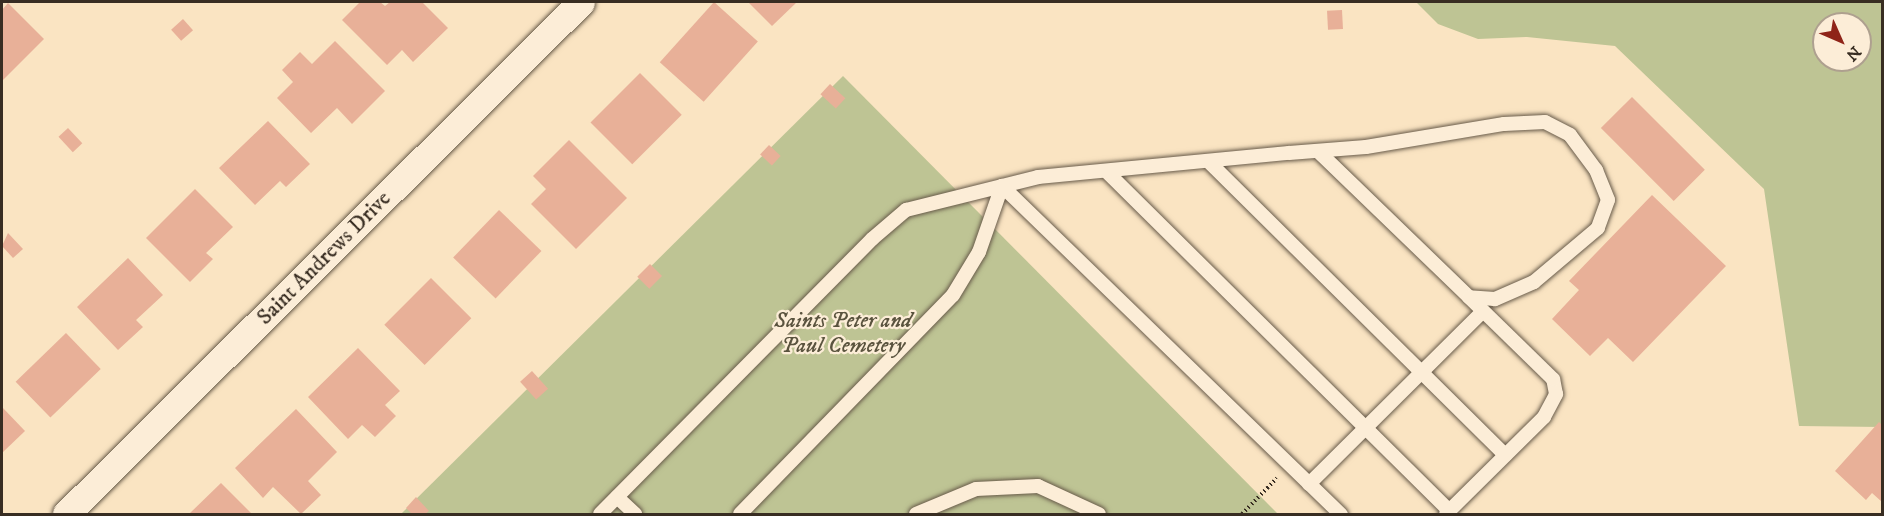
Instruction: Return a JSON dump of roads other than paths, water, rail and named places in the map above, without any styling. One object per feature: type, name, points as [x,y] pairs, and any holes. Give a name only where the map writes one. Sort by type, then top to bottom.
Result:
[{"type":"street","name":"Saint Andrews Drive","points":[[66,514],[581,2]]},
{"type":"lane","points":[[600,514],[872,239],[906,210],[1038,177],[1366,147],[1504,124],[1545,122],[1570,135],[1596,170],[1608,200],[1598,228],[1566,259],[1512,294],[1495,299],[1469,297]]},
{"type":"lane","points":[[1106,171],[1448,513],[1544,417],[1556,394],[1553,380],[1318,151]]},
{"type":"lane","points":[[1208,161],[1505,455]]},
{"type":"lane","points":[[1002,186],[1341,514]]},
{"type":"lane","points":[[740,514],[953,295],[979,252],[1002,186]]},
{"type":"lane","points":[[1309,484],[1483,311]]},
{"type":"lane","points":[[916,514],[976,489],[1038,486],[1099,514]]},
{"type":"lane","points":[[617,497],[634,514]]},
{"type":"park label","name":"Saints Peter and Paul Cemetery","points":[[843,332]]}]
